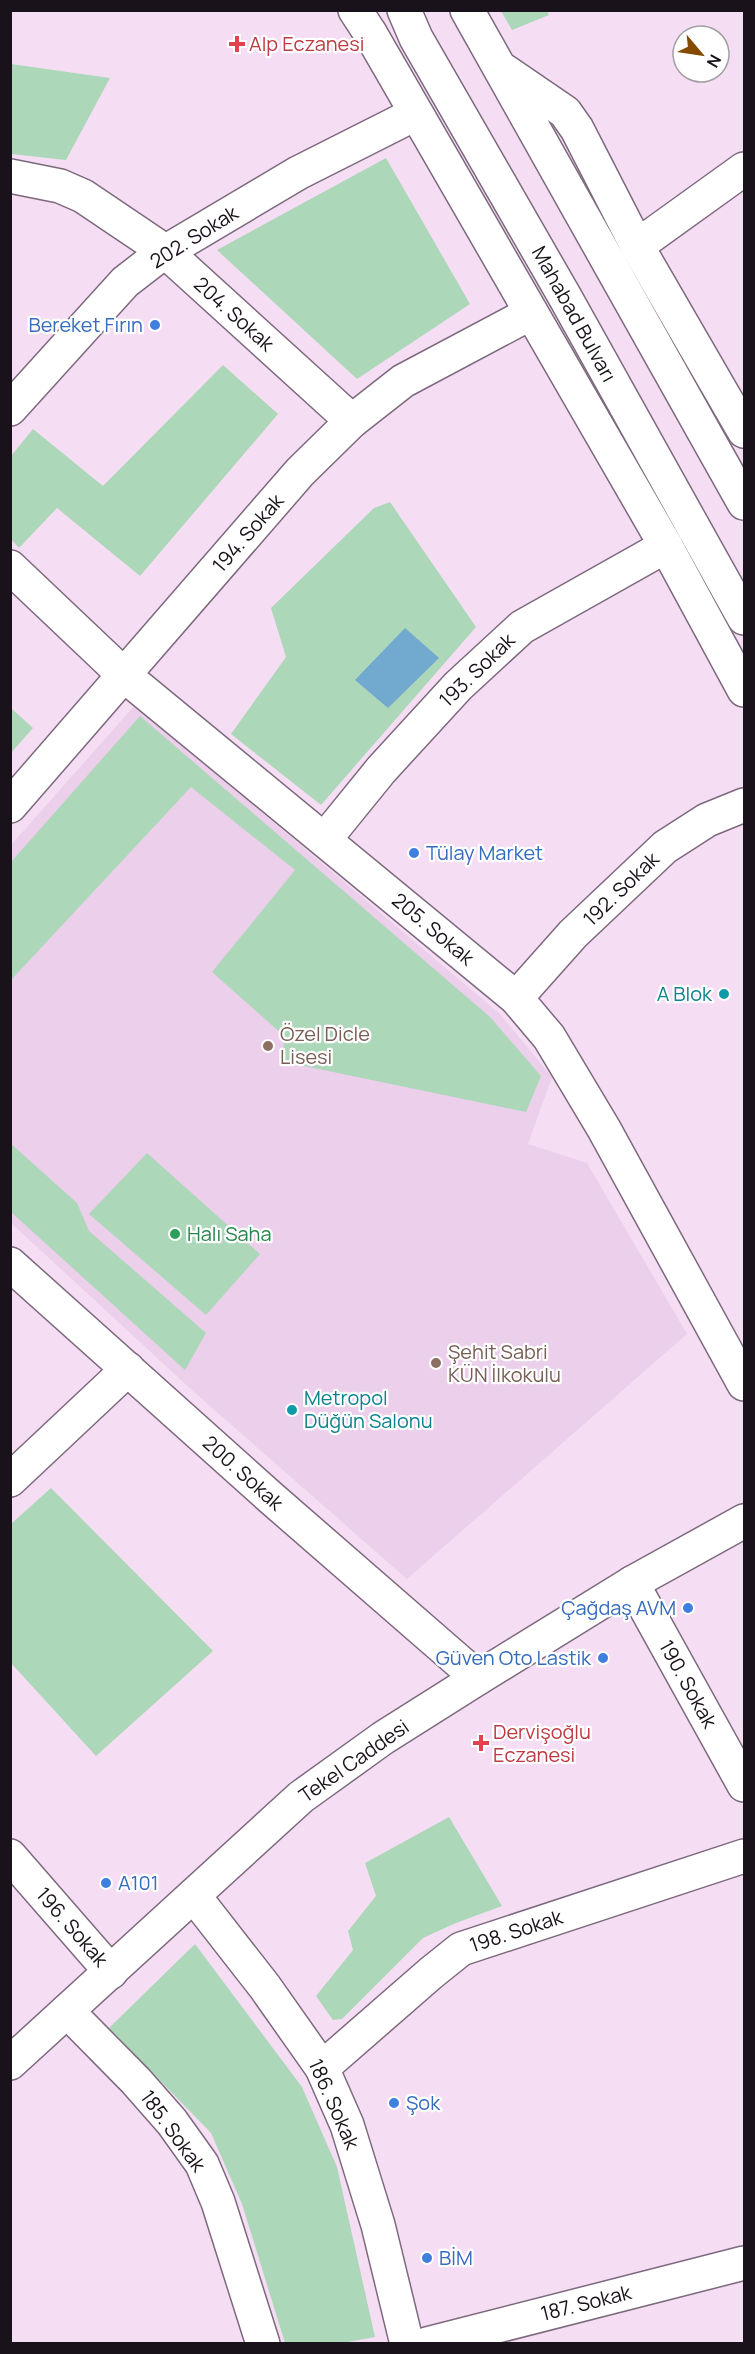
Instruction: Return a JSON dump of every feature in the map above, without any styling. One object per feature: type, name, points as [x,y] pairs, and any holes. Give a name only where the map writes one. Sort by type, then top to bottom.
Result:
[{"type":"street","points":[[467,10],[744,503]]},
{"type":"street","points":[[363,22],[410,24]]},
{"type":"street","points":[[363,22],[666,546],[744,690]]},
{"type":"street","name":"Mahabad Bulvarı","points":[[410,24],[744,618]]},
{"type":"street","points":[[499,67],[565,112],[577,129],[637,246],[744,431]]},
{"type":"street","name":"202. Sokak","points":[[10,409],[125,282],[166,252],[298,173],[415,114]]},
{"type":"street","points":[[637,246],[744,169]]},
{"type":"street","name":"204. Sokak","points":[[10,176],[60,186],[83,196],[166,252],[352,421]]},
{"type":"street","name":"194. Sokak","points":[[10,806],[300,472],[352,421],[404,381],[531,313]]},
{"type":"street","name":"193. Sokak","points":[[325,839],[381,770],[458,686],[522,627],[666,546]]},
{"type":"street","name":"205. Sokak","points":[[10,567],[125,676],[516,998],[549,1037],[744,1384]]},
{"type":"street","name":"192. Sokak","points":[[516,998],[573,934],[664,847],[707,820],[744,805]]},
{"type":"street","name":"200. Sokak","points":[[10,1264],[270,1497],[478,1678]]},
{"type":"street","points":[[10,1480],[128,1369]]},
{"type":"street","name":"Tekel Caddesi","points":[[10,2063],[301,1797],[383,1737],[632,1583],[744,1521]]},
{"type":"street","name":"190. Sokak","points":[[632,1583],[744,1785]]},
{"type":"street","name":"196. Sokak","points":[[10,1856],[111,1972]]},
{"type":"street","name":"198. Sokak","points":[[322,2068],[431,1972],[461,1949],[744,1856]]},
{"type":"street","name":"186. Sokak","points":[[194,1896],[265,1987],[322,2068],[347,2125],[378,2225],[407,2343]]},
{"type":"street","name":"185. Sokak","points":[[67,2011],[136,2081],[172,2122],[202,2164],[218,2202],[263,2343]]},
{"type":"street","name":"187. Sokak","points":[[428,2343],[744,2263]]},
{"type":"shaded area","name":"Özel Dicle Lisesi","points":[[135,705],[500,1014],[552,1077],[528,1144],[587,1163],[687,1334],[407,1579],[194,1392],[11,1223],[11,845]]},
{"type":"green space","points":[[501,11],[547,11],[549,15],[512,30]]},
{"type":"green space","points":[[11,64],[110,78],[66,160],[11,154]]},
{"type":"green space","points":[[386,158],[470,304],[357,379],[217,250]]},
{"type":"green space","points":[[223,365],[278,414],[140,576],[57,508],[19,548],[11,539],[11,456],[33,429],[103,486]]},
{"type":"green space","points":[[390,502],[476,627],[321,805],[231,734],[286,657],[271,608],[374,508]]},
{"type":"green space","points":[[11,708],[33,728],[11,753]]},
{"type":"green space","points":[[140,716],[490,1017],[541,1076],[526,1112],[285,1062],[283,1035],[212,972],[295,870],[191,787],[11,980],[11,862]]},
{"type":"green space","points":[[10,1143],[77,1203],[89,1231],[206,1333],[185,1370],[11,1212]]},
{"type":"green space","name":"Halı Saha","points":[[147,1153],[260,1254],[206,1315],[89,1214]]},
{"type":"green space","points":[[51,1488],[213,1651],[96,1756],[11,1663],[11,1524]]},
{"type":"green space","points":[[449,1817],[502,1906],[423,1938],[342,2019],[333,2020],[316,1996],[353,1950],[348,1931],[376,1896],[365,1863]]},
{"type":"green space","points":[[195,1944],[302,2087],[337,2167],[375,2337],[342,2343],[285,2343],[242,2204],[211,2133],[109,2028]]},
{"type":"water","points":[[405,628],[439,658],[388,708],[355,680]]},
{"type":"place","name":"Alp Eczanesi","points":[[237,44]]},
{"type":"place","name":"Bereket Fırın","points":[[155,325]]},
{"type":"place","name":"Tülay Market","points":[[414,853]]},
{"type":"place","name":"A Blok","points":[[724,994]]},
{"type":"place","name":"Özel Dicle Lisesi","points":[[268,1046]]},
{"type":"place","name":"Halı Saha","points":[[175,1234]]},
{"type":"place","name":"Şehit Sabri KÜN İlkokulu","points":[[436,1363]]},
{"type":"place","name":"Metropol Düğün Salonu","points":[[292,1410]]},
{"type":"place","name":"Çağdaş AVM","points":[[688,1608]]},
{"type":"place","name":"Güven Oto Lastik","points":[[603,1658]]},
{"type":"place","name":"Dervişoğlu Eczanesi","points":[[481,1743]]},
{"type":"place","name":"A101","points":[[106,1883]]},
{"type":"place","name":"Şok","points":[[394,2103]]},
{"type":"place","name":"BİM","points":[[427,2258]]}]
